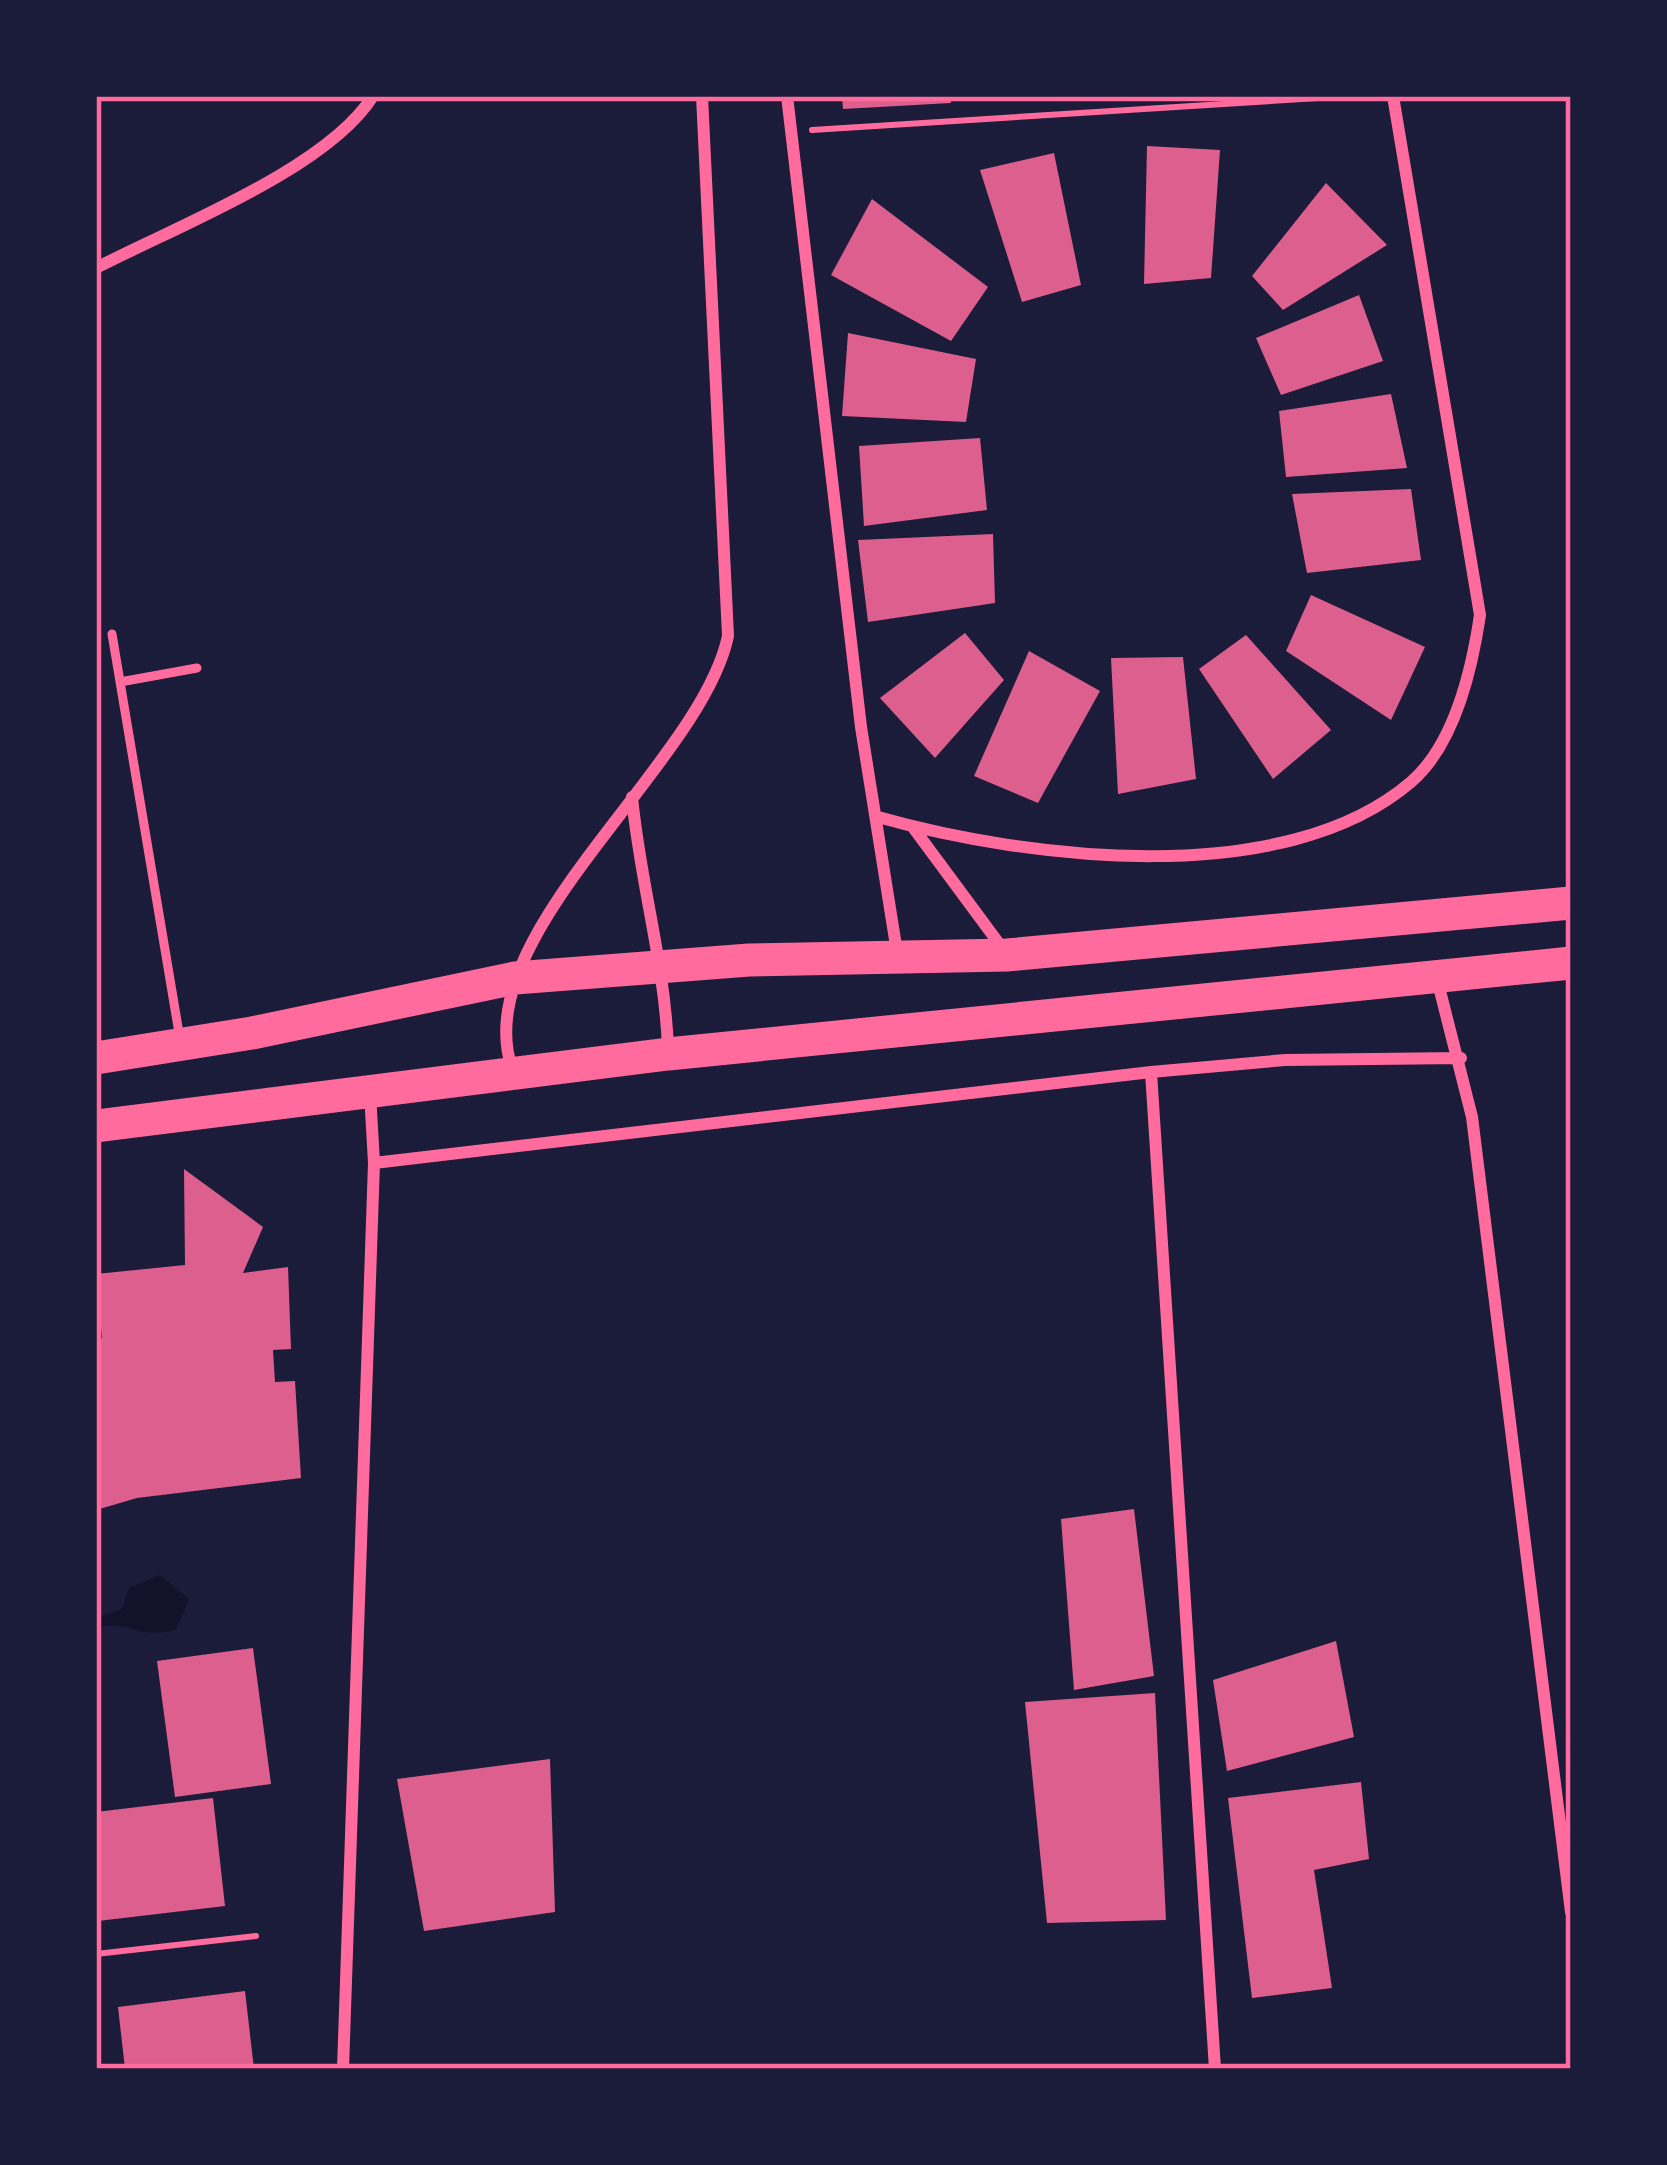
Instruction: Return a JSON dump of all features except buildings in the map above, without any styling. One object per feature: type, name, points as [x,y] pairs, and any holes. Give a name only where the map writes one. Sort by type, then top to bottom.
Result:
[{"type":"highway","points":[[96,1058],[515,978],[1007,955],[1571,903]]},
{"type":"highway","points":[[96,1126],[668,1054],[1571,963]]},
{"type":"street","points":[[96,268],[318,153],[358,120],[373,96]]},
{"type":"street","points":[[514,1075],[506,1030],[515,978],[632,796],[712,690],[728,636],[702,96]]},
{"type":"street","points":[[787,96],[861,727],[898,958]]},
{"type":"street","points":[[878,817],[1015,845],[1133,856],[1278,844],[1359,816],[1414,780],[1453,718],[1472,673],[1480,616],[1393,96]]},
{"type":"street","points":[[632,796],[639,873],[661,968],[668,1054]]},
{"type":"street","points":[[912,826],[1007,955]]},
{"type":"street","points":[[1436,978],[1461,1058],[1571,1912]]},
{"type":"street","points":[[374,1162],[1151,1072],[1363,1057],[1461,1058]]},
{"type":"street","points":[[1151,1072],[1215,2069]]},
{"type":"street","points":[[343,2069],[374,1162],[370,1092]]},
{"type":"lane","points":[[112,634],[181,1044]]},
{"type":"lane","points":[[120,682],[197,668]]},
{"type":"path","points":[[790,132],[1350,96]]},
{"type":"path","points":[[96,1954],[256,1936]]},
{"type":"shaded area","points":[[160,1575],[189,1599],[176,1630],[152,1633],[103,1626],[96,1642],[96,1604],[101,1616],[122,1609],[129,1588]]}]
